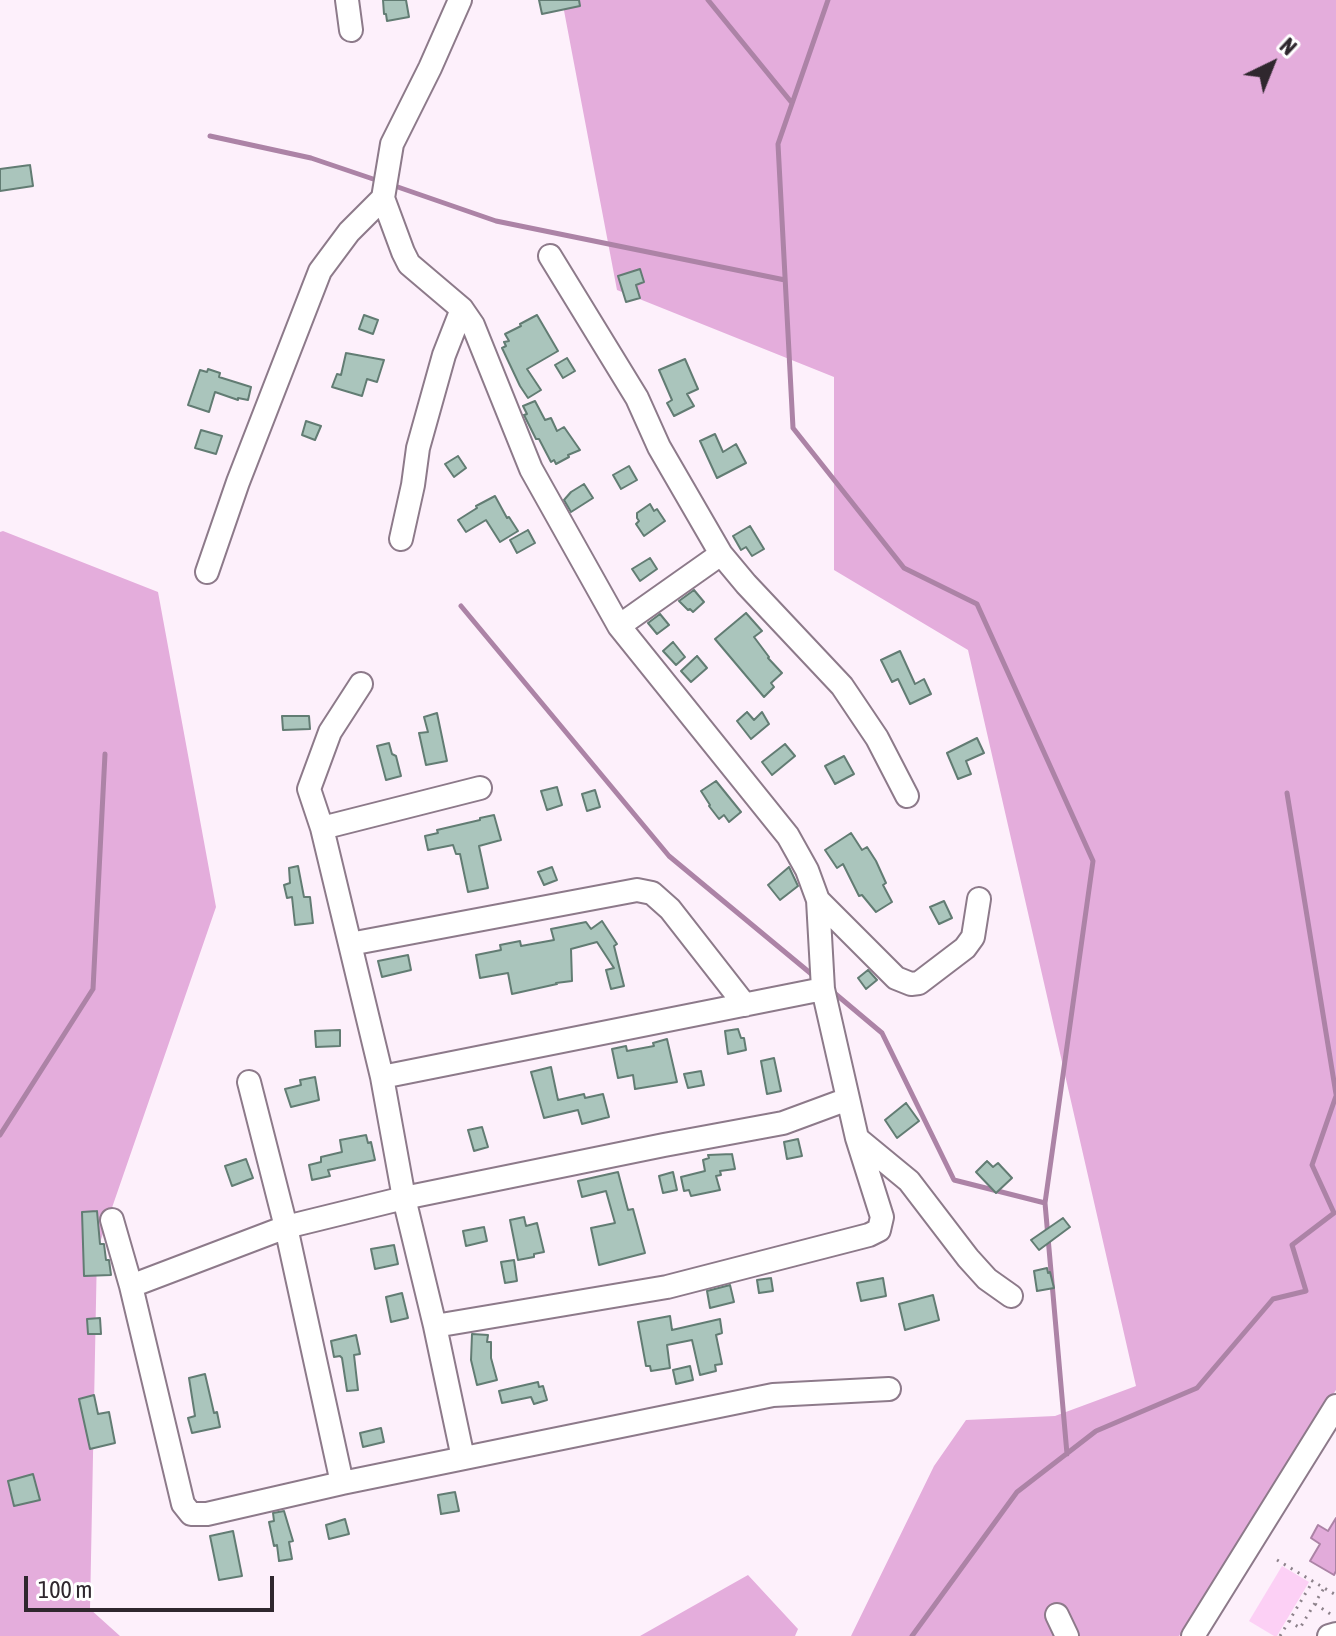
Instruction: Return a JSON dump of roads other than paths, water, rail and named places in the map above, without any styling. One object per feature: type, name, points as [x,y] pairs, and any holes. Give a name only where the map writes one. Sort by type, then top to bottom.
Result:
[{"type":"street","points":[[347,0],[351,30]]},
{"type":"street","points":[[435,1326],[667,1287],[869,1235],[879,1230],[882,1217],[857,1138],[823,989],[818,900],[807,870],[788,836],[619,626],[531,469],[473,325],[462,309],[409,264],[383,198],[392,144],[460,0]]},
{"type":"street","points":[[207,572],[238,482],[320,271],[349,232],[383,198]]},
{"type":"street","points":[[550,256],[637,398],[659,447],[721,554],[842,686],[877,738],[907,796]]},
{"type":"street","points":[[401,539],[418,448],[444,355],[462,309]]},
{"type":"street","points":[[619,626],[721,554]]},
{"type":"street","points":[[361,684],[330,732],[309,789],[322,828],[382,1077],[404,1198],[463,1458]]},
{"type":"street","points":[[322,828],[480,788]]},
{"type":"street","points":[[350,944],[637,890],[652,893],[670,909],[745,1005]]},
{"type":"street","points":[[818,900],[896,978],[911,984],[919,983],[965,948],[973,937],[979,899]]},
{"type":"street","points":[[382,1077],[823,989]]},
{"type":"street","points":[[249,1082],[286,1227],[342,1483]]},
{"type":"street","points":[[131,1286],[286,1227],[404,1198],[783,1123],[848,1099]]},
{"type":"street","points":[[857,1138],[909,1181],[968,1258],[987,1279],[1011,1296]]},
{"type":"street","points":[[112,1220],[131,1286],[183,1504],[191,1514],[207,1514],[342,1483],[773,1395],[889,1389]]},
{"type":"street","points":[[1193,1636],[1336,1406]]},
{"type":"street","points":[[1057,1615],[1067,1636]]},
{"type":"street","points":[[1329,1636],[1336,1634]]},
{"type":"waterway","points":[[708,0],[792,103]]},
{"type":"waterway","points":[[828,0],[778,144],[793,428],[904,568],[977,604],[1093,861],[1045,1203],[1067,1454]]},
{"type":"waterway","points":[[210,136],[311,158],[379,181]]},
{"type":"waterway","points":[[392,185],[496,221],[785,280]]},
{"type":"waterway","points":[[461,606],[669,856],[815,977]]},
{"type":"waterway","points":[[0,1135],[93,989],[105,754]]},
{"type":"waterway","points":[[1287,793],[1336,1094]]},
{"type":"waterway","points":[[832,991],[882,1033],[954,1180],[1045,1203]]},
{"type":"waterway","points":[[912,1636],[1017,1492],[1096,1431],[1197,1388],[1273,1299],[1306,1291],[1292,1245],[1334,1213],[1312,1165],[1336,1096]]}]
